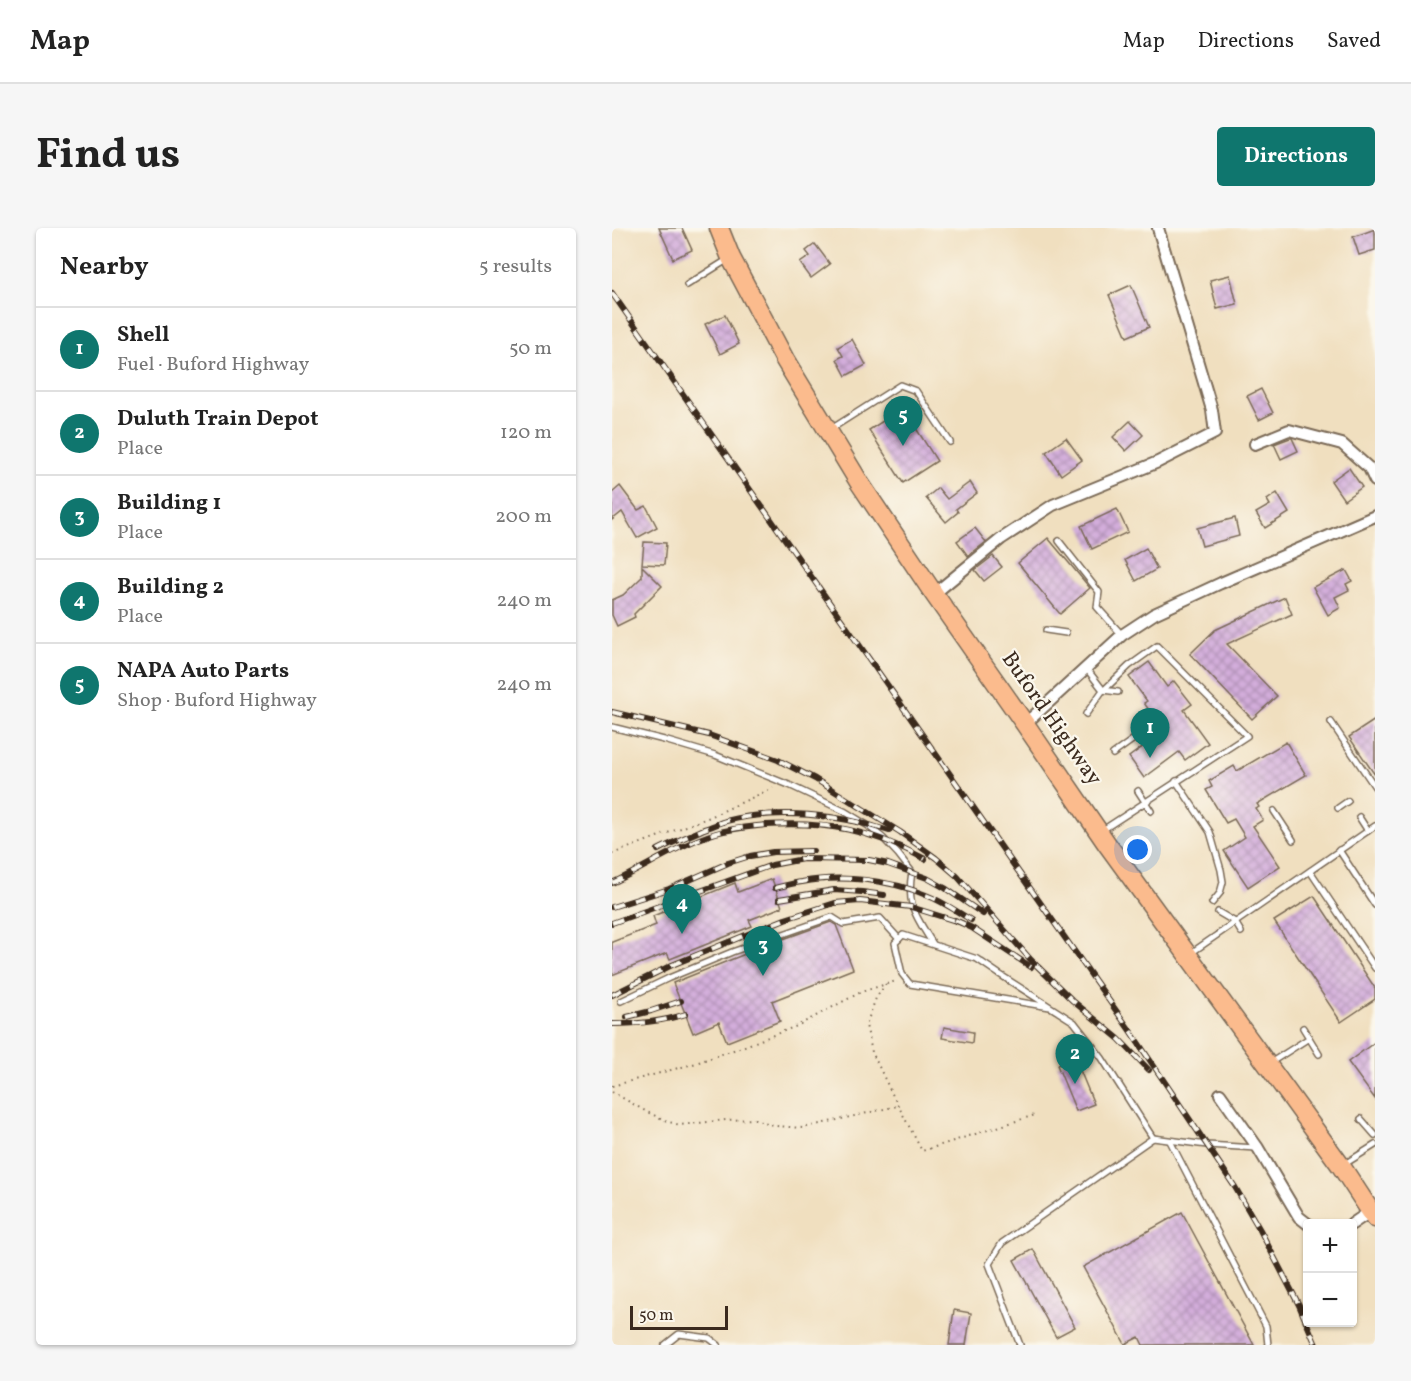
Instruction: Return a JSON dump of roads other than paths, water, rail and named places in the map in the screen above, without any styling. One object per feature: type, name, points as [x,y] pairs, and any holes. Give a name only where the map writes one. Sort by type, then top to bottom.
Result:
[{"type":"main road","name":"Buford Highway","points":[[719,228],[731,258],[785,360],[859,482],[1099,832],[1341,1166],[1373,1215]]},
{"type":"street","points":[[934,594],[1000,539],[1053,505],[1158,462],[1215,433],[1212,410],[1158,228]]},
{"type":"street","points":[[1255,444],[1289,430],[1342,444],[1369,468],[1375,481]]},
{"type":"street","points":[[1025,723],[1122,635],[1154,614],[1375,516]]},
{"type":"street","points":[[1220,1094],[1258,1148],[1303,1220]]},
{"type":"street","points":[[1357,1222],[1373,1215]]},
{"type":"lane","points":[[687,285],[731,258]]},
{"type":"lane","points":[[827,432],[900,385],[916,391],[950,442]]},
{"type":"lane","points":[[1059,542],[1099,592],[1097,607],[1122,635]]},
{"type":"lane","points":[[1046,630],[1066,633]]},
{"type":"lane","points":[[1086,714],[1103,690],[1128,666],[1157,646],[1247,736],[1099,832]]},
{"type":"lane","points":[[1086,668],[1103,690],[1118,692]]},
{"type":"lane","points":[[1331,722],[1375,787]]},
{"type":"lane","points":[[612,727],[715,754],[844,811],[867,825],[898,854],[912,872],[909,889],[911,907],[934,945]]},
{"type":"lane","points":[[1113,754],[1145,731]]},
{"type":"lane","points":[[1176,781],[1210,832],[1223,882],[1220,893],[1212,903]]},
{"type":"lane","points":[[1138,791],[1151,811]]},
{"type":"lane","points":[[1338,808],[1348,801]]},
{"type":"lane","points":[[1274,811],[1293,840]]},
{"type":"lane","points":[[1359,817],[1368,831]]},
{"type":"lane","points":[[1187,955],[1375,826]]},
{"type":"lane","points":[[1339,850],[1375,905]]},
{"type":"lane","points":[[1310,871],[1375,968]]},
{"type":"lane","points":[[1218,912],[1235,922],[1241,932]]},
{"type":"lane","points":[[621,1001],[732,952],[832,917],[843,924],[880,918],[899,939]]},
{"type":"lane","points":[[1050,1007],[910,984],[902,974],[895,943],[903,935],[977,958],[1074,1022],[1102,1058],[1153,1138]]},
{"type":"lane","points":[[1303,1028],[1319,1054]]},
{"type":"lane","points":[[1267,1065],[1309,1038]]},
{"type":"lane","points":[[1361,1119],[1375,1135]]},
{"type":"lane","points":[[1020,1345],[989,1264],[1002,1243],[1153,1138],[1207,1145],[1258,1148]]},
{"type":"lane","points":[[1170,1141],[1266,1326],[1268,1345]]},
{"type":"lane","points":[[1341,1166],[1375,1145]]},
{"type":"lane","points":[[665,1345],[679,1334],[709,1338],[718,1345]]},
{"type":"railway","points":[[612,293],[1129,1029],[1235,1187],[1299,1305],[1316,1345]]},
{"type":"railway","points":[[612,712],[709,735],[778,760],[815,779],[900,832],[957,876],[1031,960],[1073,1001],[1119,1039],[1149,1070]]},
{"type":"railway","points":[[658,850],[723,822],[766,815],[829,817],[850,820],[889,831]]},
{"type":"railway","points":[[612,883],[676,849],[716,833],[766,825],[829,826],[867,834],[925,859]]},
{"type":"railway","points":[[612,907],[669,889],[728,863],[750,856],[773,852],[813,851]]},
{"type":"railway","points":[[612,923],[772,865],[803,859],[869,860],[888,864],[927,878],[983,914]]},
{"type":"railway","points":[[775,888],[799,882],[832,879],[881,882],[932,897],[971,920]]},
{"type":"railway","points":[[779,899],[834,890],[884,895]]},
{"type":"railway","points":[[612,995],[672,965],[785,919],[835,903],[860,901],[911,907],[962,923]]},
{"type":"railway","points":[[955,920],[972,928],[1031,967]]},
{"type":"railway","points":[[627,1017],[681,1001]]},
{"type":"railway","points":[[612,1024],[649,1022],[686,1014]]},
{"type":"place","name":"NAPA Auto Parts","points":[[903,446]]},
{"type":"place","name":"Shell","points":[[1150,758]]},
{"type":"place","name":"Building 2","points":[[682,934]]},
{"type":"place","name":"Building 1","points":[[763,976]]},
{"type":"place","name":"Duluth Train Depot","points":[[1075,1084]]}]
